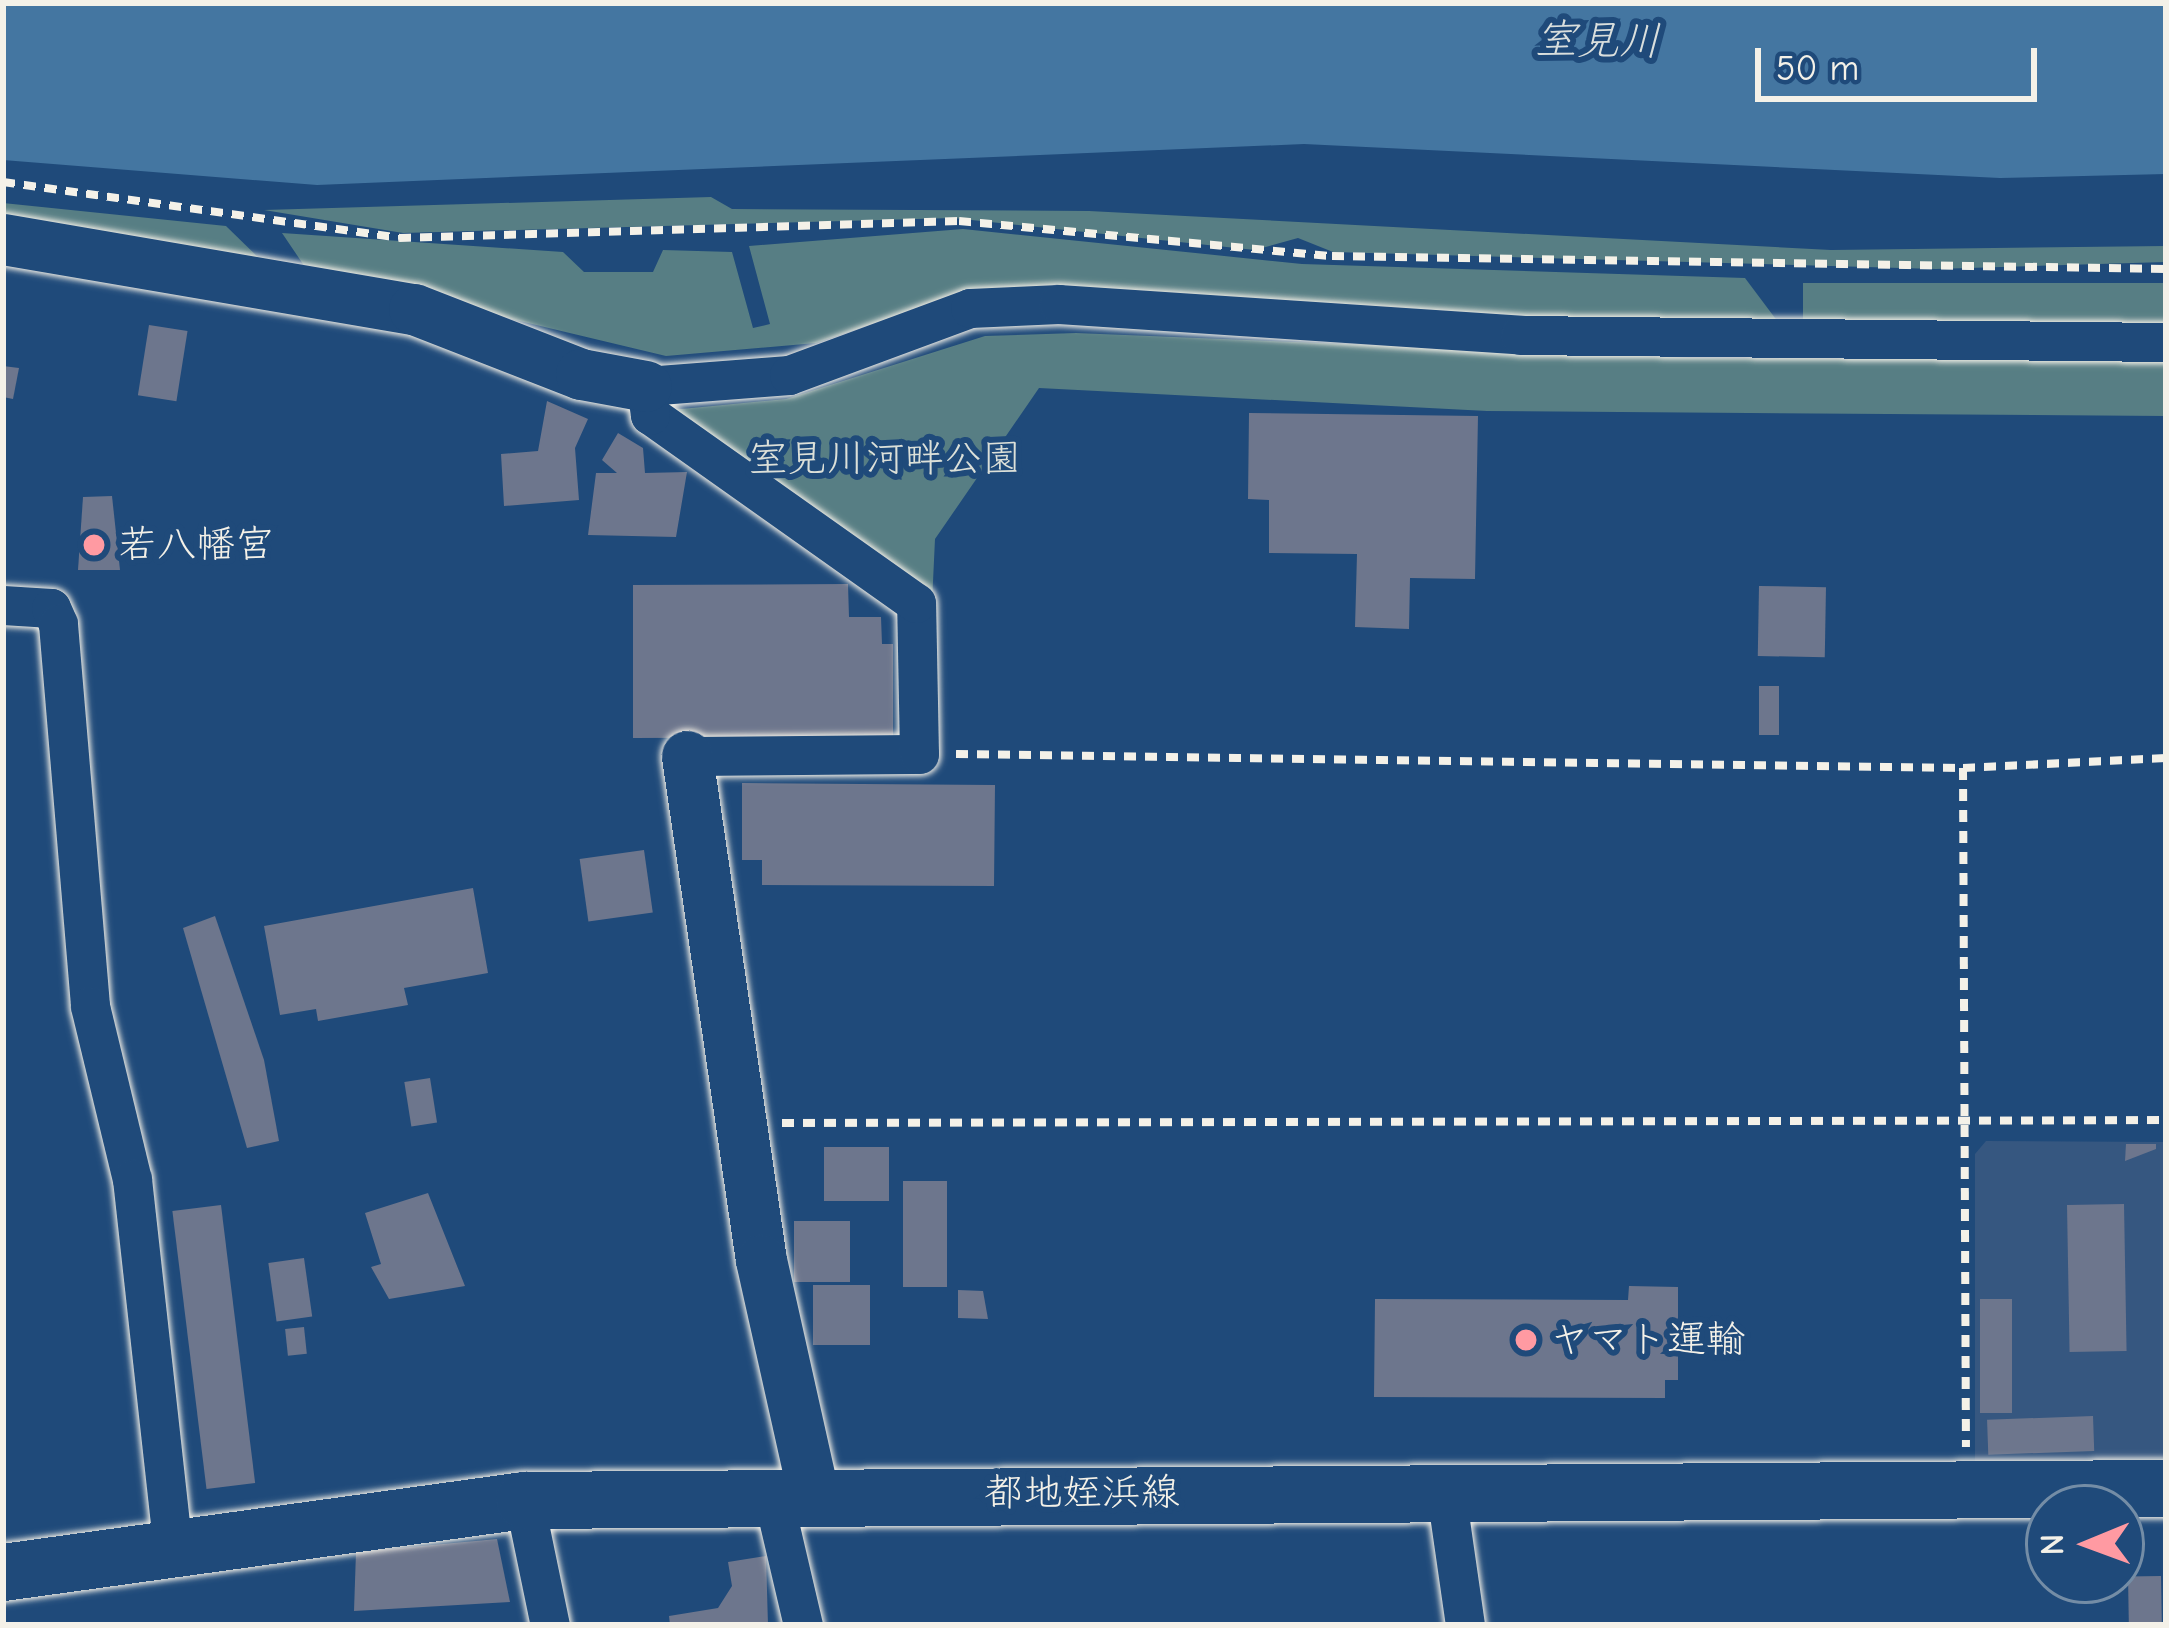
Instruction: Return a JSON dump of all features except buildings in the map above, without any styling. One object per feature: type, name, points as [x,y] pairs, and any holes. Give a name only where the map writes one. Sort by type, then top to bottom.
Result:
[{"type":"main road","name":"都地姪浜線","points":[[3,1572],[172,1541],[524,1500],[792,1493],[2166,1488]]},
{"type":"street","points":[[3,239],[414,309],[580,374],[646,386],[789,375],[970,308],[1059,304],[1520,335],[2166,342]]},
{"type":"street","points":[[646,386],[650,415],[916,603],[919,754],[686,756],[792,1493],[803,1625]]},
{"type":"street","points":[[3,605],[51,608],[58,624],[90,1006],[132,1179],[172,1541]]},
{"type":"street","points":[[1446,1493],[1465,1625]]},
{"type":"street","points":[[524,1500],[550,1625]]},
{"type":"path","points":[[3,182],[398,238],[959,221],[1332,256],[2166,269]]},
{"type":"path","points":[[919,754],[1964,768],[2166,758]]},
{"type":"path","points":[[1964,768],[1966,1490]]},
{"type":"path","points":[[742,1123],[2166,1120]]},
{"type":"shaded area","points":[[1986,1141],[2166,1142],[2166,1458],[1975,1461],[1975,1154]]},
{"type":"green space","points":[[711,197],[732,209],[1089,211],[1831,250],[2166,246],[2166,262],[1936,269],[1333,252],[1298,238],[1255,250],[953,218],[403,233],[264,210]]},
{"type":"green space","points":[[3,203],[226,226],[272,271],[3,225]]},
{"type":"green space","points":[[963,229],[1302,264],[1745,278],[1778,322],[937,302],[816,343],[666,356],[307,270],[282,233],[563,252],[584,272],[653,272],[663,250],[732,252],[753,328],[770,324],[749,246]]},
{"type":"green space","points":[[1803,283],[2166,283],[2166,329],[1803,329]]},
{"type":"green space","name":"室見川河畔公園","points":[[1076,333],[1689,358],[2166,360],[2166,416],[1487,411],[1039,388],[935,539],[930,646],[924,602],[671,410],[786,399],[985,336]]},
{"type":"water","name":"室見川","points":[[3,3],[2166,3],[2166,174],[2000,178],[1304,144],[317,185],[3,160]]},
{"type":"place","name":"若八幡宮","points":[[94,545]]},
{"type":"place","name":"ヤマト運輸","points":[[1526,1340]]}]
